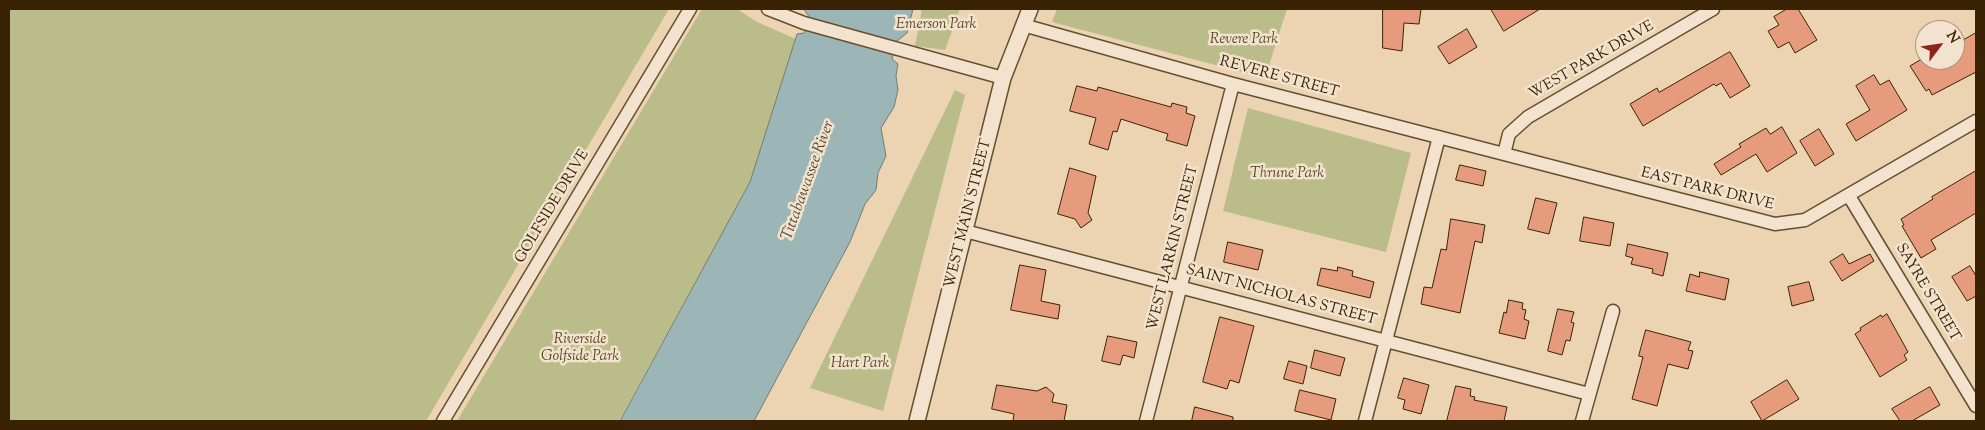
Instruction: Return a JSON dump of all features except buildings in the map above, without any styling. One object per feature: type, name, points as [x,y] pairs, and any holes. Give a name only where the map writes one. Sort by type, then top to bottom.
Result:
[{"type":"street","name":"GOLFSIDE DRIVE","points":[[442,421],[690,9]]},
{"type":"street","points":[[768,9],[804,23],[1003,78]]},
{"type":"street","name":"WEST MAIN STREET","points":[[917,421],[1003,78],[1030,9]]},
{"type":"street","name":"WEST PARK DRIVE","points":[[1504,154],[1508,134],[1528,117],[1713,9]]},
{"type":"street","name":"REVERE STREET","points":[[1023,24],[1233,84],[1527,160]]},
{"type":"street","name":"WEST LARKIN STREET","points":[[1146,421],[1233,84]]},
{"type":"street","name":"EAST PARK DRIVE","points":[[1527,160],[1775,224],[1805,220],[1976,121]]},
{"type":"street","points":[[1365,421],[1439,137]]},
{"type":"street","name":"SAYRE STREET","points":[[1849,196],[1976,406]]},
{"type":"street","name":"SAINT NICHOLAS STREET","points":[[965,232],[1181,286],[1589,394]]},
{"type":"street","points":[[1582,421],[1613,311]]},
{"type":"green space","points":[[9,9],[669,9],[426,421],[9,421]]},
{"type":"green space","name":"Riverside Golfside Park","points":[[702,9],[737,9],[757,22],[796,39],[750,182],[619,421],[457,421]]},
{"type":"green space","name":"Emerson Park","points":[[922,9],[960,9],[945,50],[915,46]]},
{"type":"green space","name":"Revere Park","points":[[1057,9],[1287,9],[1265,78],[1052,22]]},
{"type":"green space","name":"Hart Park","points":[[955,90],[965,95],[883,411],[810,388]]},
{"type":"green space","name":"Thrune Park","points":[[1248,108],[1411,153],[1386,252],[1223,211]]},
{"type":"water","name":"Tittabawassee River","points":[[804,9],[913,9],[907,33],[897,41],[892,59],[898,64],[896,76],[898,90],[894,107],[881,128],[886,156],[878,173],[876,190],[865,204],[850,242],[754,421],[620,421],[750,182],[797,34],[804,33],[809,17]]}]
